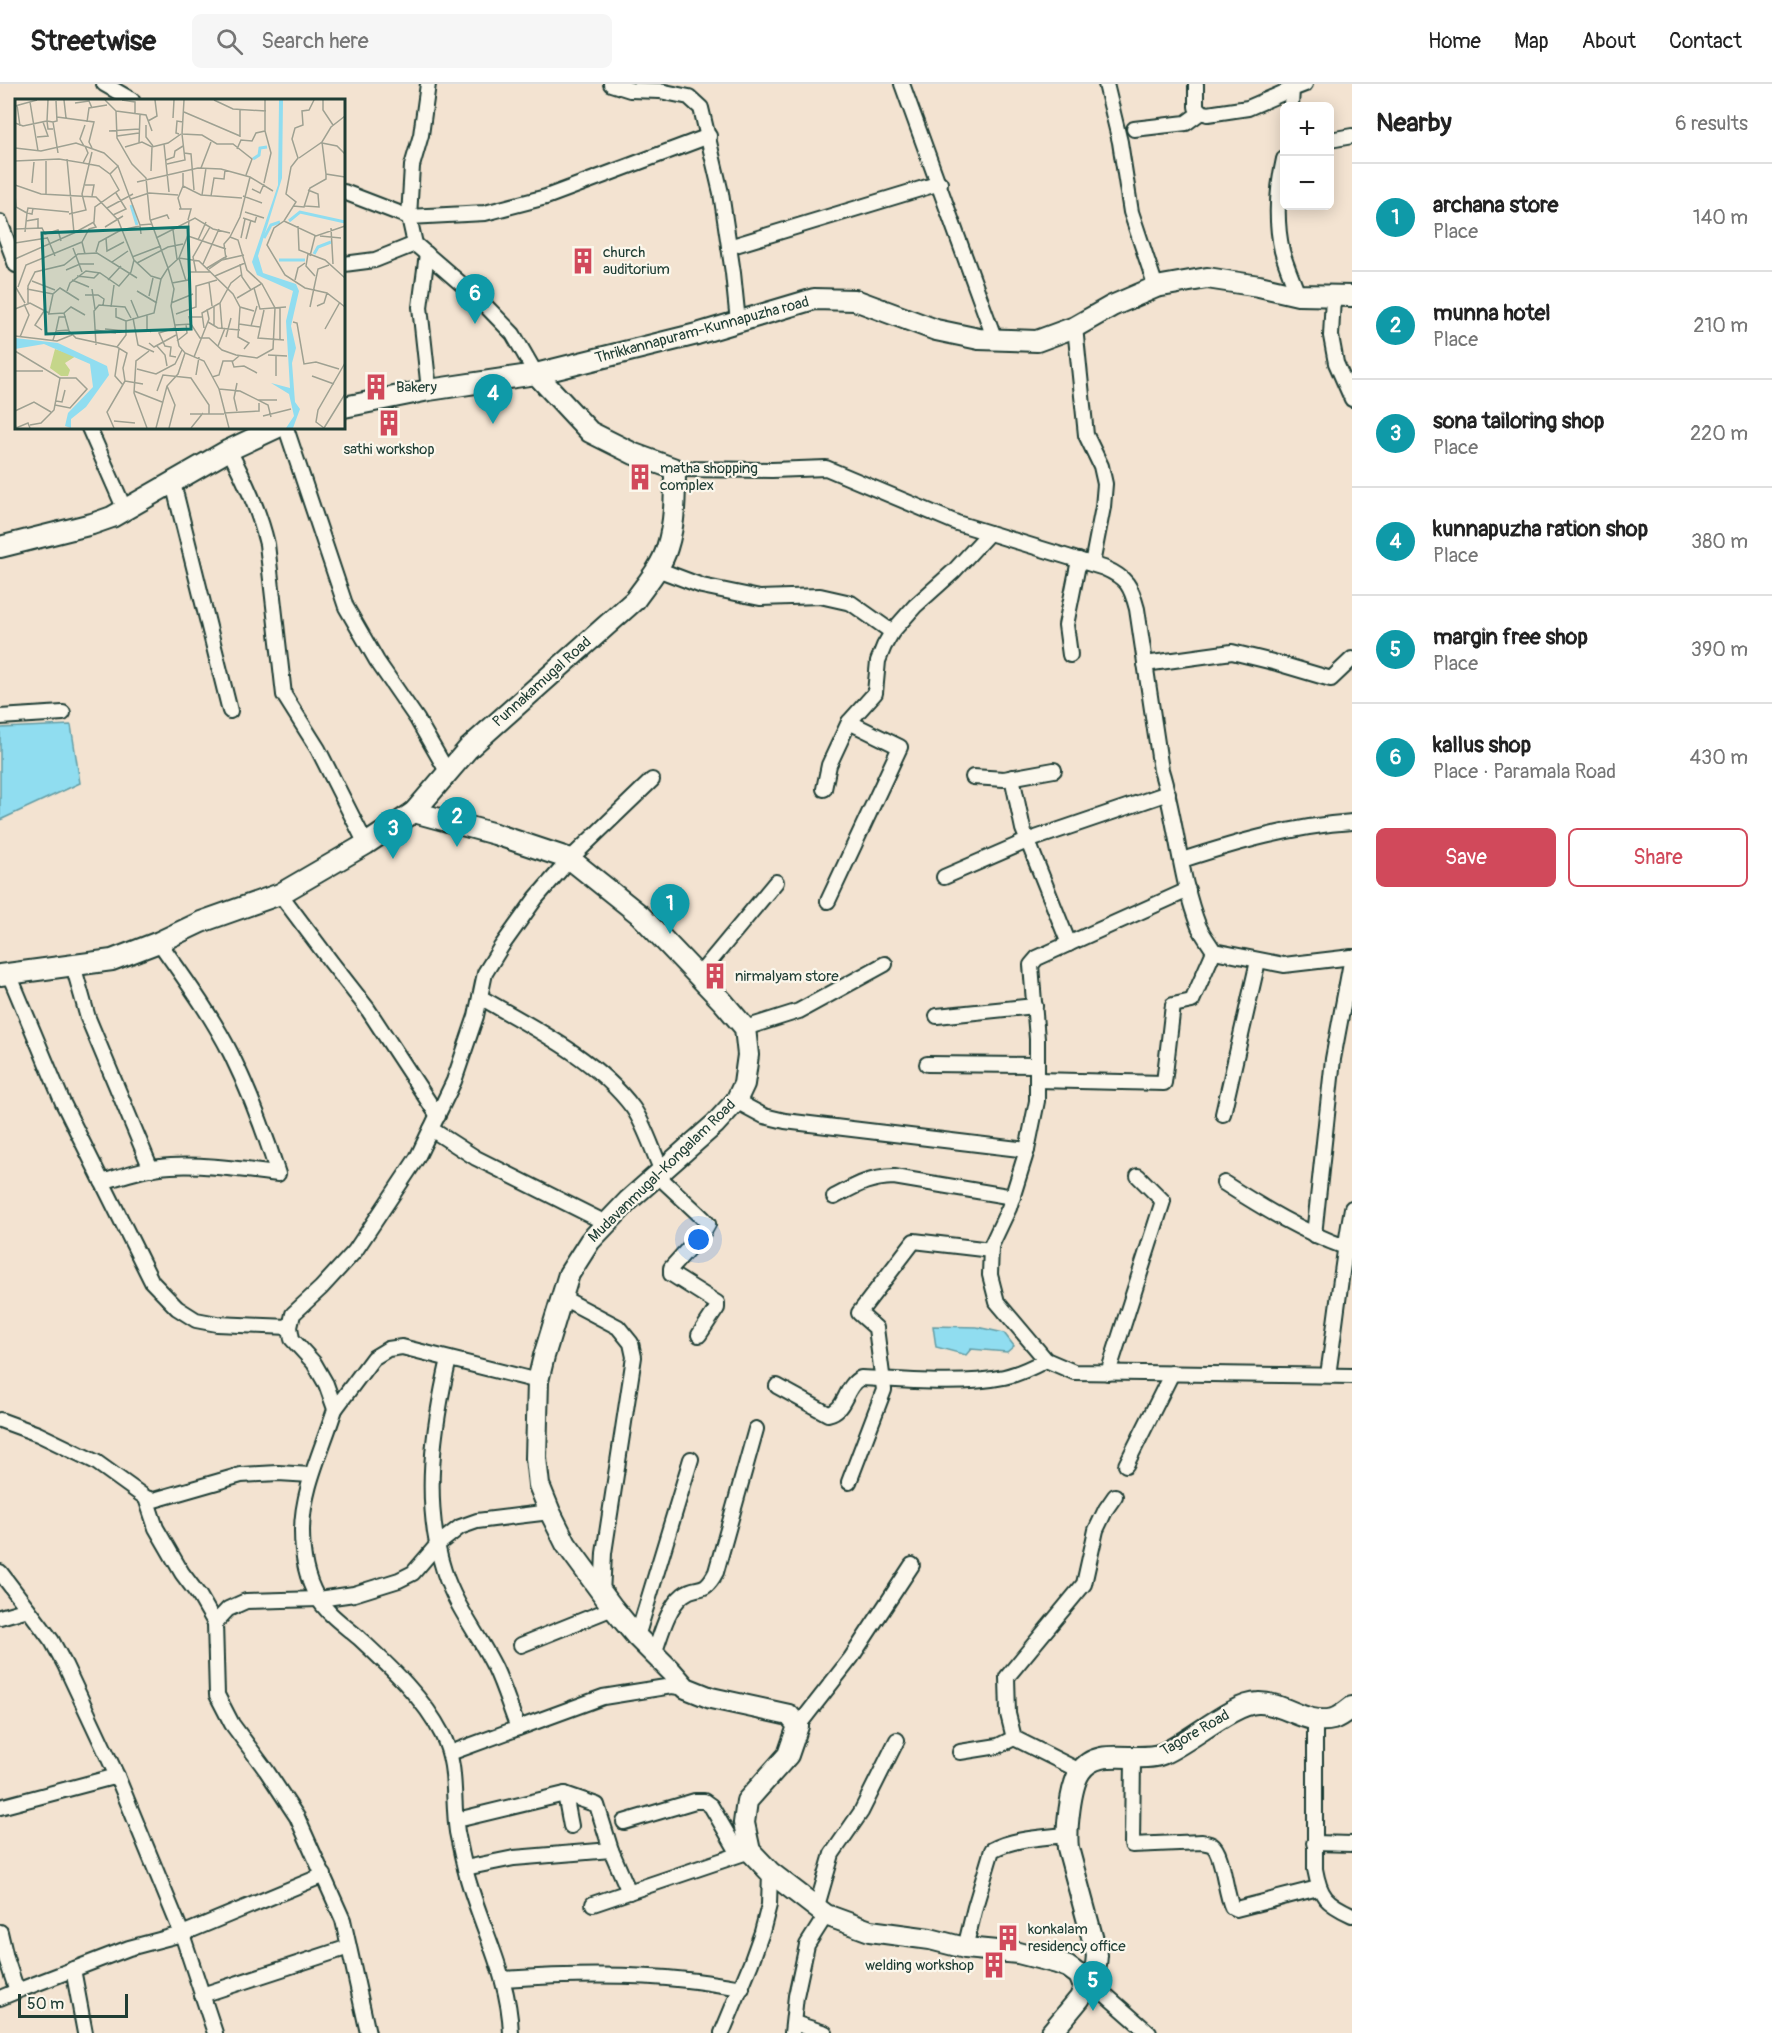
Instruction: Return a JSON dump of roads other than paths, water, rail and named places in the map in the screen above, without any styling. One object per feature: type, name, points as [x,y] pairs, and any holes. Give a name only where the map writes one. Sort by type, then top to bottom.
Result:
[{"type":"street","points":[[428,84],[421,135],[412,166],[409,217],[415,244],[481,301],[513,333],[536,374],[590,432],[634,454],[675,469],[826,468],[907,503],[989,533],[1120,575],[1132,589],[1161,770],[1188,890],[1200,929],[1214,951],[1258,961],[1284,965],[1352,957],[1333,1059],[1314,1235]]},
{"type":"street","points":[[611,84],[630,90],[660,91],[689,98],[701,108],[721,194],[738,322]]},
{"type":"street","points":[[903,84],[995,340]]},
{"type":"street","points":[[1106,84],[1120,142],[1131,212],[1156,287]]},
{"type":"street","points":[[1197,84],[1196,107],[1201,112]]},
{"type":"street","points":[[112,86],[131,99]]},
{"type":"street","points":[[1134,129],[1186,123],[1201,112],[1222,113],[1248,108],[1298,87]]},
{"type":"street","points":[[1292,102],[1298,87]]},
{"type":"street","points":[[345,192],[409,217],[485,213],[557,193],[709,136]]},
{"type":"street","points":[[1334,139],[1352,136]]},
{"type":"street","points":[[1280,177],[1276,214],[1282,253],[1298,295]]},
{"type":"street","points":[[729,247],[940,183]]},
{"type":"street","points":[[0,222],[15,262]]},
{"type":"street","points":[[345,264],[375,260],[415,244]]},
{"type":"street","points":[[427,254],[420,307],[429,390]]},
{"type":"street","name":"Thrikkannapuram-Kunnapuzha road","points":[[536,374],[698,334],[814,299],[855,300],[936,330],[979,339],[1037,341],[1075,327],[1112,306],[1156,287],[1207,278],[1298,295],[1343,296]]},
{"type":"street","points":[[1343,296],[1331,336],[1336,363],[1352,399]]},
{"type":"street","points":[[1070,655],[1066,625],[1103,507],[1104,484],[1101,466],[1086,435],[1075,327]]},
{"type":"street","points":[[345,407],[429,390],[536,374]]},
{"type":"street","points":[[89,429],[125,510]]},
{"type":"street","points":[[0,547],[92,524],[125,510],[229,450],[274,429]]},
{"type":"street","points":[[286,429],[346,607],[377,661],[417,719],[448,773]]},
{"type":"street","points":[[229,450],[250,492],[262,522],[267,544],[284,695],[318,749],[366,844]]},
{"type":"street","name":"Punnakamugal Road","points":[[5,975],[112,960],[159,942],[201,922],[280,894],[366,844],[414,812],[489,730],[634,600],[657,569],[667,549],[675,507],[675,469]]},
{"type":"street","points":[[173,483],[230,711]]},
{"type":"street","points":[[824,789],[829,765],[849,722],[875,693],[878,661],[892,632],[989,533]]},
{"type":"street","points":[[657,569],[702,586],[760,598],[820,596],[851,603],[892,632]]},
{"type":"street","points":[[1145,664],[1232,652],[1331,679],[1352,659]]},
{"type":"street","points":[[0,717],[63,713]]},
{"type":"street","points":[[828,901],[900,747],[849,722]]},
{"type":"street","points":[[973,777],[1004,779],[1054,770]]},
{"type":"street","points":[[1012,777],[1027,841],[1070,944]]},
{"type":"street","points":[[335,1409],[326,1384],[314,1363],[292,1339],[290,1327],[293,1314],[342,1266],[370,1230],[417,1158],[454,1081],[476,1016],[485,973],[501,947],[536,898],[570,859],[652,780]]},
{"type":"street","points":[[944,877],[1027,841],[1168,793]]},
{"type":"street","points":[[414,812],[495,834],[570,859],[640,915],[745,1028],[799,1011],[885,964]]},
{"type":"street","points":[[1182,860],[1246,840],[1323,824],[1352,822]]},
{"type":"street","points":[[698,976],[776,882]]},
{"type":"street","points":[[1188,890],[1037,958],[1031,964],[1035,1006],[1037,1101],[1027,1150],[1012,1197],[991,1250],[990,1275],[997,1302],[1046,1360],[1074,1372],[1352,1376]]},
{"type":"street","points":[[280,894],[367,1008],[438,1116]]},
{"type":"street","points":[[102,1182],[169,1166],[212,1166],[279,1174],[261,1123],[231,1054],[206,1010],[159,942]]},
{"type":"street","points":[[1037,1080],[1164,1083],[1173,1005],[1192,1001],[1214,951]]},
{"type":"street","points":[[1223,1114],[1258,961]]},
{"type":"street","points":[[73,965],[88,1018],[151,1169]]},
{"type":"street","points":[[5,975],[63,1103],[152,1282],[177,1308],[196,1320],[218,1324],[290,1327]]},
{"type":"street","points":[[480,997],[580,1058],[610,1081],[634,1109],[660,1173],[708,1224],[671,1268],[671,1274],[717,1303],[717,1308],[699,1335]]},
{"type":"street","points":[[937,1016],[1035,1006]]},
{"type":"street","name":"Mudavanmugal-Kongalam Road","points":[[745,1028],[748,1055],[744,1084],[736,1101],[715,1124],[629,1200],[590,1241],[569,1274],[538,1381],[536,1458],[539,1485],[566,1544],[637,1637],[686,1688],[711,1698],[789,1715],[798,1726]]},
{"type":"street","points":[[927,1064],[1037,1065]]},
{"type":"street","points":[[736,1101],[764,1116],[784,1121],[1027,1150]]},
{"type":"street","points":[[431,1129],[476,1158],[608,1224]]},
{"type":"street","points":[[1108,1373],[1163,1201],[1138,1176]]},
{"type":"street","points":[[834,1197],[874,1178],[894,1177],[1012,1197]]},
{"type":"street","points":[[1224,1183],[1283,1220],[1345,1247]]},
{"type":"street","points":[[1328,1375],[1346,1296],[1345,1247],[1352,1208]]},
{"type":"street","points":[[849,1482],[884,1390],[876,1328],[859,1313],[914,1241],[991,1250]]},
{"type":"street","points":[[521,1645],[608,1601],[604,1553],[634,1357],[630,1343],[618,1327],[561,1297]]},
{"type":"street","points":[[511,2033],[510,2013],[503,1979],[465,1868],[450,1753],[441,1733],[423,1705],[393,1671],[337,1620],[318,1599],[309,1581],[302,1530],[311,1475],[335,1409],[373,1358],[388,1349],[402,1347],[538,1381]]},
{"type":"street","points":[[449,1359],[437,1413],[434,1444],[432,1499],[437,1545],[444,1573],[460,1607],[495,1668],[518,1728]]},
{"type":"street","points":[[777,1386],[828,1414],[836,1413],[841,1408],[854,1381],[861,1378],[978,1381],[1005,1377],[1046,1360]]},
{"type":"street","points":[[1126,1466],[1172,1373]]},
{"type":"street","points":[[0,1420],[38,1434],[96,1462],[146,1498],[154,1500],[241,1475],[278,1473],[311,1475]]},
{"type":"street","points":[[654,1654],[670,1612],[682,1596],[708,1585],[716,1572],[756,1430]]},
{"type":"street","points":[[637,1637],[691,1458]]},
{"type":"street","points":[[1051,2033],[1080,1998],[1096,1968],[1096,1955],[1066,1835],[1073,1794],[1080,1771],[1014,1738],[1008,1714],[1007,1677],[1084,1584],[1096,1530],[1106,1509],[1116,1496]]},
{"type":"street","points":[[146,1498],[156,1528],[215,1623],[217,1695],[232,1724],[297,1817],[343,1920],[368,2033]]},
{"type":"street","points":[[215,1623],[228,1609],[246,1601],[318,1599],[354,1594],[399,1580],[413,1573],[437,1545],[460,1527],[477,1521],[550,1512]]},
{"type":"street","points":[[745,1853],[744,1823],[747,1801],[788,1755],[798,1726],[851,1658],[912,1565]]},
{"type":"street","points":[[0,1572],[51,1641],[65,1665],[117,1776],[182,1934],[215,2033]]},
{"type":"street","points":[[0,1617],[27,1609]]},
{"type":"street","points":[[450,1753],[603,1697],[672,1686],[686,1688]]},
{"type":"street","name":"Tagore Road","points":[[1080,1771],[1096,1759],[1159,1755],[1176,1747],[1240,1706],[1257,1702],[1315,1719]]},
{"type":"street","points":[[1352,1707],[1333,1719],[1315,1719],[1314,1843],[1318,1888],[1328,1901],[1352,1915]]},
{"type":"street","points":[[960,1752],[998,1746],[1014,1738]]},
{"type":"street","points":[[825,2033],[793,2028],[796,1996],[807,1945],[822,1911],[832,1854],[861,1812],[897,1740]]},
{"type":"street","points":[[1133,1757],[1132,1845],[1202,1842],[1212,1845],[1218,1852],[1228,1899],[1232,1907],[1236,1909],[1318,1888]]},
{"type":"street","points":[[0,1807],[117,1776]]},
{"type":"street","points":[[457,1820],[565,1794],[597,1805],[611,1850],[629,1892]]},
{"type":"street","points":[[565,1794],[571,1826]]},
{"type":"street","points":[[624,1822],[695,1801],[704,1801],[711,1806],[745,1853],[822,1911],[870,1931],[930,1939],[965,1948],[1018,1953],[1068,1967],[1149,2033]]},
{"type":"street","points":[[965,1948],[992,1850],[1016,1841],[1066,1835]]},
{"type":"street","points":[[1314,1843],[1352,1844]]},
{"type":"street","points":[[465,1868],[514,1858],[611,1850]]},
{"type":"street","points":[[593,1904],[745,1853]]},
{"type":"street","points":[[722,2033],[742,1988],[769,1905],[770,1872]]},
{"type":"street","points":[[0,1998],[129,1948],[182,1934],[324,1875]]},
{"type":"street","points":[[0,1932],[17,1991]]},
{"type":"street","points":[[202,1995],[349,1947]]},
{"type":"street","points":[[73,1969],[85,2033]]},
{"type":"street","points":[[503,1979],[551,1976],[642,1977],[687,1980],[742,1988]]},
{"type":"water","points":[[71,725],[80,783],[0,820],[0,728]]},
{"type":"water","points":[[933,1326],[977,1327],[1004,1333],[1014,1346],[1007,1352],[971,1349],[966,1355],[936,1347]]},
{"type":"place","name":"church auditorium","points":[[583,261]]},
{"type":"place","name":"kallus shop","points":[[475,324]]},
{"type":"place","name":"Bakery","points":[[376,387]]},
{"type":"place","name":"sathi workshop","points":[[389,423]]},
{"type":"place","name":"kunnapuzha ration shop","points":[[493,424]]},
{"type":"place","name":"matha shopping complex","points":[[640,477]]},
{"type":"place","name":"munna hotel","points":[[457,847]]},
{"type":"place","name":"sona tailoring shop","points":[[393,859]]},
{"type":"place","name":"archana store","points":[[670,934]]},
{"type":"place","name":"nirmalyam store","points":[[715,976]]},
{"type":"place","name":"konkalam residency office","points":[[1008,1938]]},
{"type":"place","name":"welding workshop","points":[[994,1965]]},
{"type":"place","name":"margin free shop","points":[[1093,2011]]}]
